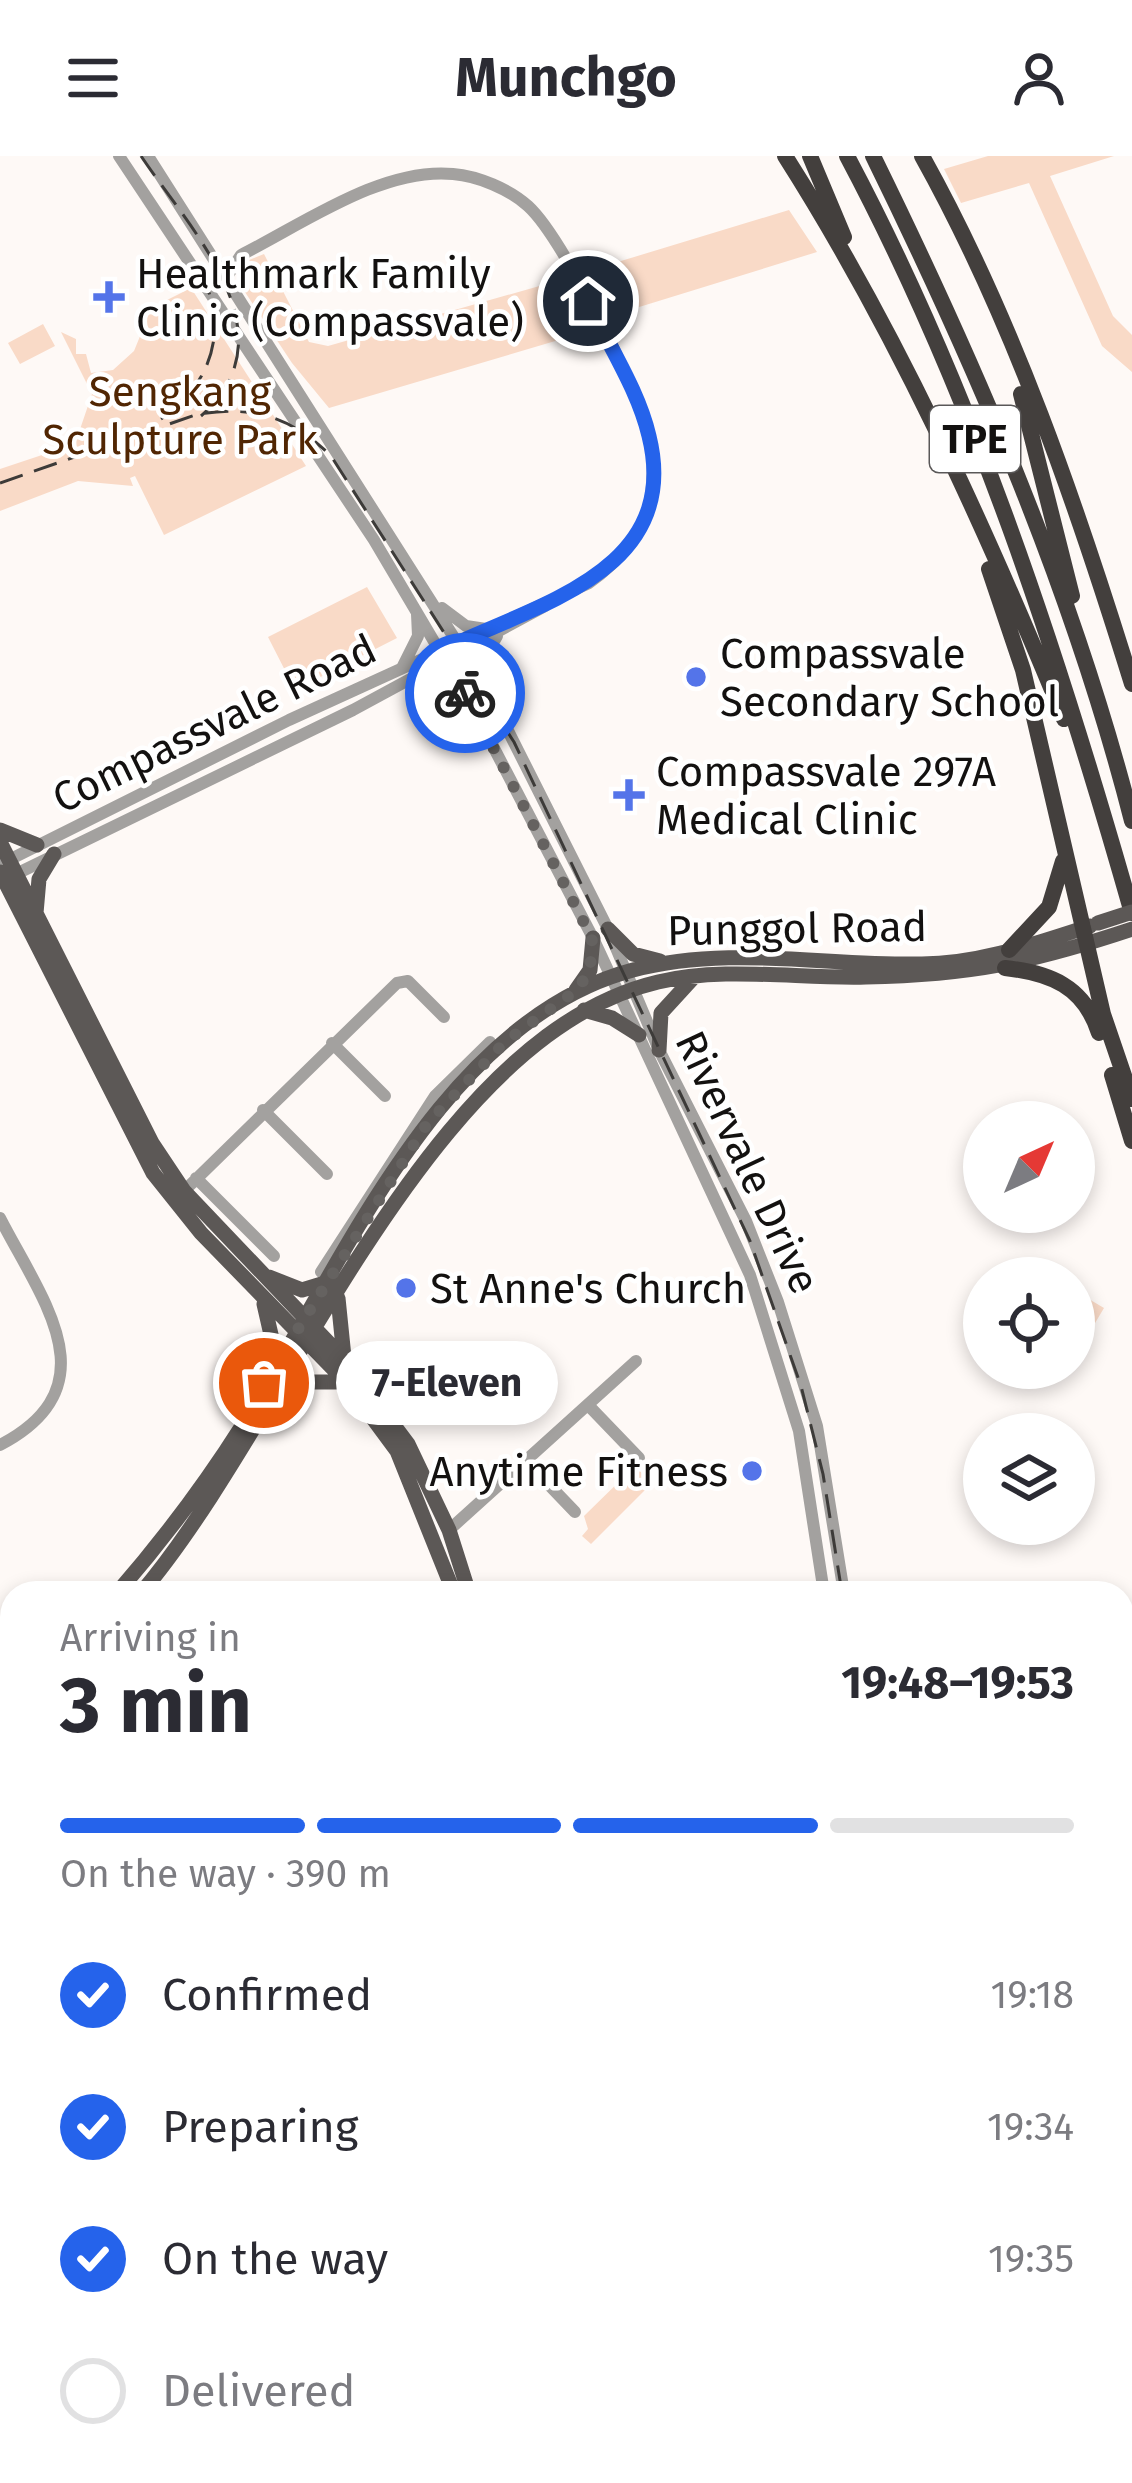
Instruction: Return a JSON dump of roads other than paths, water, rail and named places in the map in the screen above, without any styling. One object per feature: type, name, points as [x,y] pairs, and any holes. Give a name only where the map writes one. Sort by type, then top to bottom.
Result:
[{"type":"highway","points":[[785,156],[860,284],[964,494],[1073,741],[1083,750]]},
{"type":"highway","points":[[810,156],[860,284]]},
{"type":"highway","name":"TPE","points":[[847,156],[996,487],[1132,913]]},
{"type":"highway","name":"TPE","points":[[873,156],[1010,452],[1103,708],[1132,821]]},
{"type":"highway","points":[[922,156],[990,302],[1079,520],[1132,684]]},
{"type":"highway","points":[[990,302],[1046,485],[1103,708]]},
{"type":"highway","points":[[964,494],[1023,670],[1084,936],[1132,1099]]},
{"type":"highway","points":[[1064,854],[1049,907],[1007,959],[1070,986],[1095,1020],[1132,1141]]},
{"type":"highway","points":[[1107,1058],[1125,1079]]},
{"type":"main road","points":[[0,830],[37,845]]},
{"type":"main road","points":[[0,842],[5,872],[133,1110],[184,1191],[261,1273],[397,1451],[449,1581]]},
{"type":"main road","points":[[54,854],[39,879],[31,920],[153,1173],[261,1296],[345,1360],[408,1444],[448,1530],[465,1581]]},
{"type":"main road","points":[[0,904],[31,920]]},
{"type":"main road","name":"Punggol Road","points":[[1084,936],[1132,913]]},
{"type":"main road","points":[[608,929],[633,954],[664,962]]},
{"type":"main road","name":"Punggol Road","points":[[151,1581],[182,1545],[305,1331],[340,1251],[439,1100],[487,1050],[559,1002],[622,983],[694,977],[917,976],[1132,929]]},
{"type":"main road","points":[[559,1002],[577,990],[590,970],[592,938]]},
{"type":"main road","name":"Punggol Road","points":[[329,1282],[459,1120],[524,1055],[622,983],[664,962],[825,959],[925,964],[1007,959]]},
{"type":"main road","points":[[659,1050],[662,1013],[694,977]]},
{"type":"main road","points":[[584,1010],[612,1018],[639,1035]]},
{"type":"main road","points":[[261,1273],[302,1290],[329,1282],[345,1360]]},
{"type":"main road","points":[[261,1296],[272,1339],[272,1387],[315,1380],[346,1382]]},
{"type":"main road","name":"Punggol Road","points":[[127,1581],[178,1523],[272,1387]]},
{"type":"street","points":[[119,156],[444,657],[592,938],[622,983]]},
{"type":"street","points":[[148,156],[488,691],[608,929],[622,983]]},
{"type":"street","points":[[211,254],[231,252],[400,172],[455,166],[486,174],[530,200],[556,228],[642,412],[653,456],[652,494],[636,536],[617,561],[492,632],[466,626],[428,594]]},
{"type":"street","points":[[226,278],[241,255],[340,206],[412,175],[445,173],[478,179],[527,206],[577,279]]},
{"type":"street","points":[[400,671],[418,636],[417,613]]},
{"type":"street","points":[[488,691],[484,668],[492,632]]},
{"type":"street","name":"Compassvale Road","points":[[5,872],[54,854],[415,679],[444,657],[492,632]]},
{"type":"street","name":"Compassvale Road","points":[[5,872],[37,845],[400,671],[444,657]]},
{"type":"street","points":[[415,679],[441,682],[471,704]]},
{"type":"street","points":[[184,1191],[332,1043],[403,980],[444,1017]]},
{"type":"street","name":"Rivervale Drive","points":[[622,983],[639,1035],[732,1229],[769,1331],[799,1430],[822,1581]]},
{"type":"street","name":"Rivervale Drive","points":[[622,983],[746,1221],[778,1302],[817,1426],[842,1581]]},
{"type":"street","points":[[332,1043],[385,1096]]},
{"type":"street","points":[[263,1110],[327,1174]]},
{"type":"street","points":[[196,1178],[274,1256]]},
{"type":"street","points":[[0,1218],[54,1324],[62,1359],[60,1383],[44,1415],[0,1444]]},
{"type":"street","points":[[448,1530],[528,1463],[636,1361]]},
{"type":"street","points":[[589,1406],[639,1458]]},
{"type":"street","points":[[528,1463],[575,1512]]},
{"type":"railway","points":[[141,156],[206,250],[225,283],[236,317],[238,351],[227,384],[201,416]]},
{"type":"railway","points":[[161,419],[193,389],[211,352],[213,311],[198,269]]},
{"type":"railway","points":[[0,483],[215,412],[269,416],[301,431],[331,456],[514,742],[750,1241],[801,1386],[823,1474],[840,1581]]},
{"type":"place","name":"Healthmark Family Clinic (Compassvale)","points":[[109,297]]},
{"type":"place","name":"Compassvale Secondary School","points":[[696,677]]},
{"type":"place","name":"Compassvale 297A Medical Clinic","points":[[629,795]]},
{"type":"place","name":"St Anne's Church","points":[[406,1288]]},
{"type":"place","name":"7-Eleven","points":[[264,1383]]},
{"type":"place","name":"Anytime Fitness","points":[[752,1471]]},
{"type":"park label","name":"Sengkang Sculpture Park","points":[[180,415]]}]
